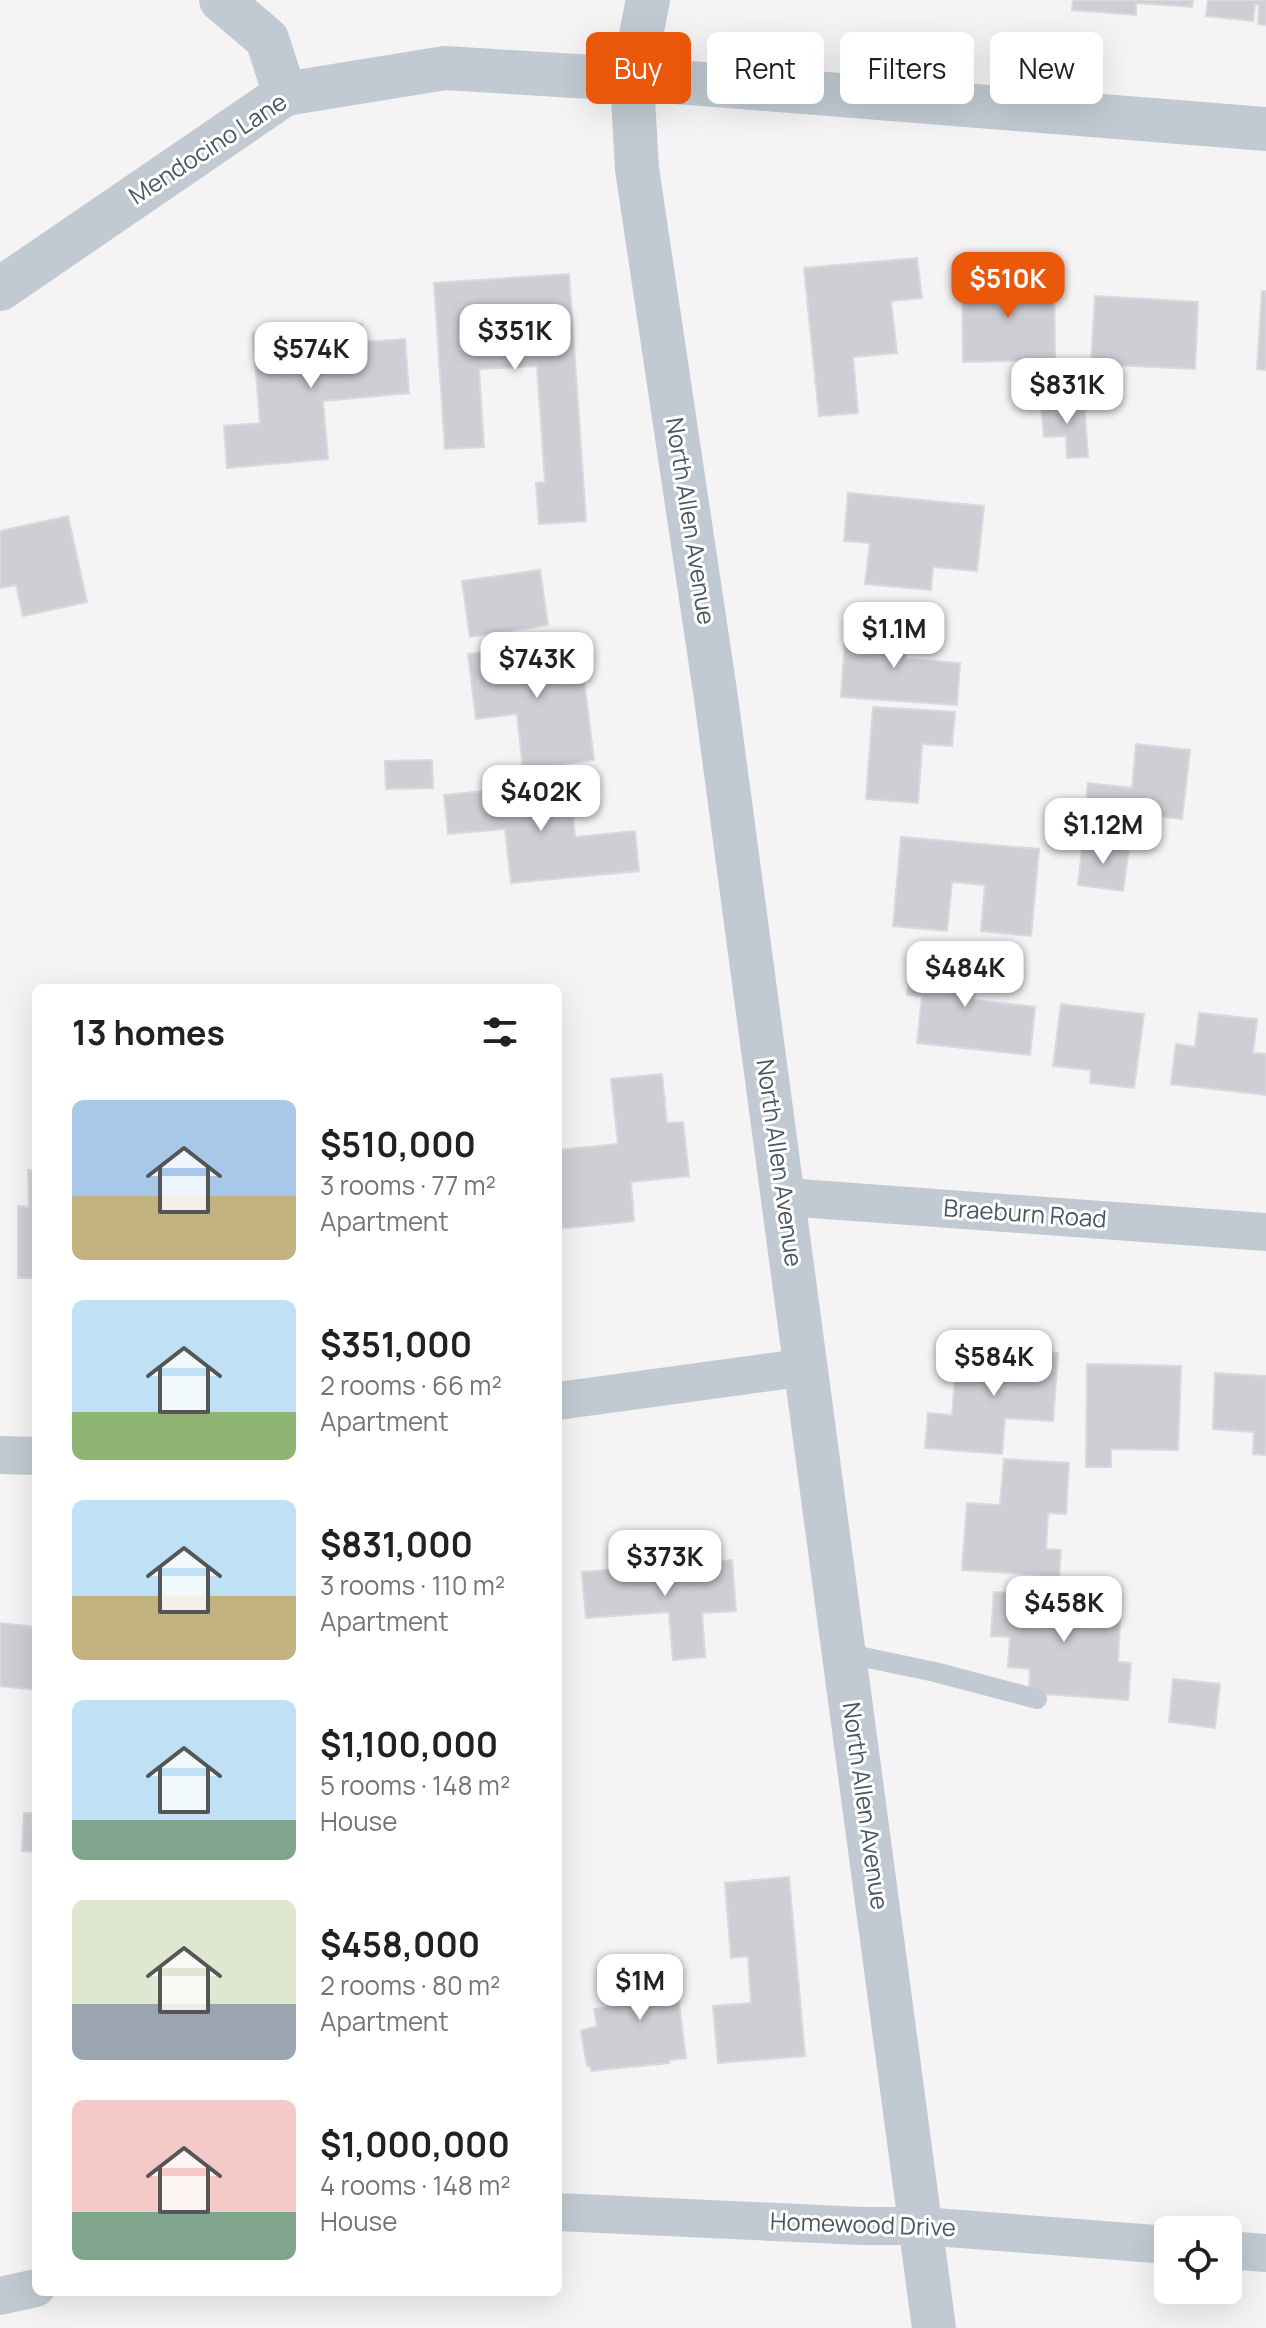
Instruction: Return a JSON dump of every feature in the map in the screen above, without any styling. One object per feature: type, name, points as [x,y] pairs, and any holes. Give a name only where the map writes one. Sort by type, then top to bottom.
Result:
[{"type":"street","points":[[221,0],[267,39],[285,94]]},
{"type":"street","name":"North Allen Avenue","points":[[642,32],[648,0]]},
{"type":"street","name":"Mendocino Lane","points":[[0,289],[285,94],[445,68],[586,77]]},
{"type":"street","name":"Mendocino Lane","points":[[691,85],[1266,129]]},
{"type":"street","name":"North Allen Avenue","points":[[633,104],[637,169],[714,683],[727,795],[785,1197],[934,2328]]},
{"type":"street","name":"Braeburn Road","points":[[785,1197],[1266,1232]]},
{"type":"street","points":[[562,1400],[807,1367]]},
{"type":"street","points":[[0,1455],[32,1456]]},
{"type":"street","name":"Homewood Drive","points":[[562,2212],[922,2226],[1154,2244]]},
{"type":"street","points":[[1242,2251],[1266,2253]]},
{"type":"street","points":[[0,2296],[32,2289]]},
{"type":"lane","points":[[844,1653],[935,1672],[1037,1699]]},
{"type":"building","points":[[1073,0],[1193,0],[1192,7],[1136,3],[1136,15],[1072,10]]},
{"type":"building","points":[[1208,0],[1266,0],[1266,25],[1258,24],[1259,5],[1255,4],[1253,21],[1206,16]]},
{"type":"building","points":[[917,258],[922,298],[891,301],[897,353],[853,357],[858,413],[819,416],[804,268]]},
{"type":"building","points":[[569,274],[586,521],[539,524],[536,483],[545,482],[537,366],[479,369],[484,447],[445,449],[434,283]]},
{"type":"building","points":[[1054,279],[1055,360],[963,362],[962,281]]},
{"type":"building","points":[[1262,291],[1266,291],[1266,370],[1257,369]]},
{"type":"building","points":[[1095,296],[1198,302],[1195,369],[1091,364]]},
{"type":"building","points":[[362,324],[364,342],[405,339],[409,393],[323,401],[328,459],[227,468],[224,426],[260,423],[253,333]]},
{"type":"building","points":[[1084,401],[1088,457],[1067,458],[1066,436],[1044,437],[1041,404]]},
{"type":"building","points":[[848,493],[984,506],[977,571],[933,567],[931,590],[865,584],[870,543],[844,541]]},
{"type":"building","points":[[68,516],[87,602],[23,616],[16,585],[0,588],[0,531]]},
{"type":"building","points":[[540,570],[548,625],[470,637],[462,581]]},
{"type":"building","points":[[846,627],[908,631],[906,659],[960,663],[957,705],[841,697]]},
{"type":"building","points":[[579,641],[594,760],[523,769],[517,714],[476,719],[468,654]]},
{"type":"building","points":[[873,707],[955,712],[952,746],[922,744],[918,803],[866,799]]},
{"type":"building","points":[[1136,744],[1190,750],[1182,819],[1145,815],[1144,826],[1084,820],[1088,783],[1132,788]]},
{"type":"building","points":[[432,760],[433,788],[386,789],[385,761]]},
{"type":"building","points":[[570,783],[575,837],[635,831],[639,871],[511,883],[505,829],[448,834],[444,795]]},
{"type":"building","points":[[901,837],[1039,849],[1031,936],[981,931],[985,885],[952,882],[947,931],[893,926]]},
{"type":"building","points":[[1083,841],[1129,847],[1123,891],[1078,885]]},
{"type":"building","points":[[912,953],[979,960],[974,1000],[1035,1007],[1030,1055],[917,1043],[922,996],[907,995]]},
{"type":"building","points":[[1061,1004],[1144,1014],[1134,1088],[1090,1083],[1091,1070],[1053,1066]]},
{"type":"building","points":[[1199,1013],[1257,1019],[1253,1053],[1266,1054],[1266,1095],[1171,1084],[1176,1044],[1195,1047]]},
{"type":"building","points":[[662,1074],[667,1123],[683,1122],[689,1176],[631,1182],[634,1221],[562,1229],[562,1150],[618,1144],[611,1079]]},
{"type":"building","points":[[28,1170],[32,1170],[32,1278],[18,1278],[18,1206],[29,1207]]},
{"type":"building","points":[[958,1345],[1058,1353],[1053,1421],[1005,1418],[1002,1454],[925,1448],[928,1413],[952,1415]]},
{"type":"building","points":[[1087,1364],[1181,1366],[1178,1450],[1111,1449],[1111,1467],[1086,1467]]},
{"type":"building","points":[[1215,1373],[1266,1376],[1266,1455],[1253,1454],[1254,1432],[1213,1429]]},
{"type":"building","points":[[1004,1459],[1069,1463],[1066,1514],[1048,1513],[1046,1549],[1061,1550],[1059,1576],[962,1570],[967,1503],[1000,1505]]},
{"type":"building","points":[[732,1560],[736,1611],[702,1613],[705,1657],[673,1660],[669,1612],[586,1618],[582,1572]]},
{"type":"building","points":[[994,1592],[1121,1600],[1118,1662],[1131,1663],[1128,1700],[1029,1693],[1030,1669],[1008,1667],[1010,1637],[991,1636]]},
{"type":"building","points":[[0,1623],[32,1627],[32,1690],[0,1686]]},
{"type":"building","points":[[1173,1679],[1220,1684],[1215,1728],[1169,1722]]},
{"type":"building","points":[[24,1813],[32,1813],[32,1852],[22,1851]]},
{"type":"building","points":[[789,1877],[805,2056],[718,2063],[713,2006],[751,2003],[748,1956],[731,1958],[725,1883]]},
{"type":"building","points":[[673,1955],[686,2058],[669,2060],[669,2063],[591,2071],[587,2066],[581,2031],[597,2026],[594,2009],[633,2003],[629,1961]]}]
